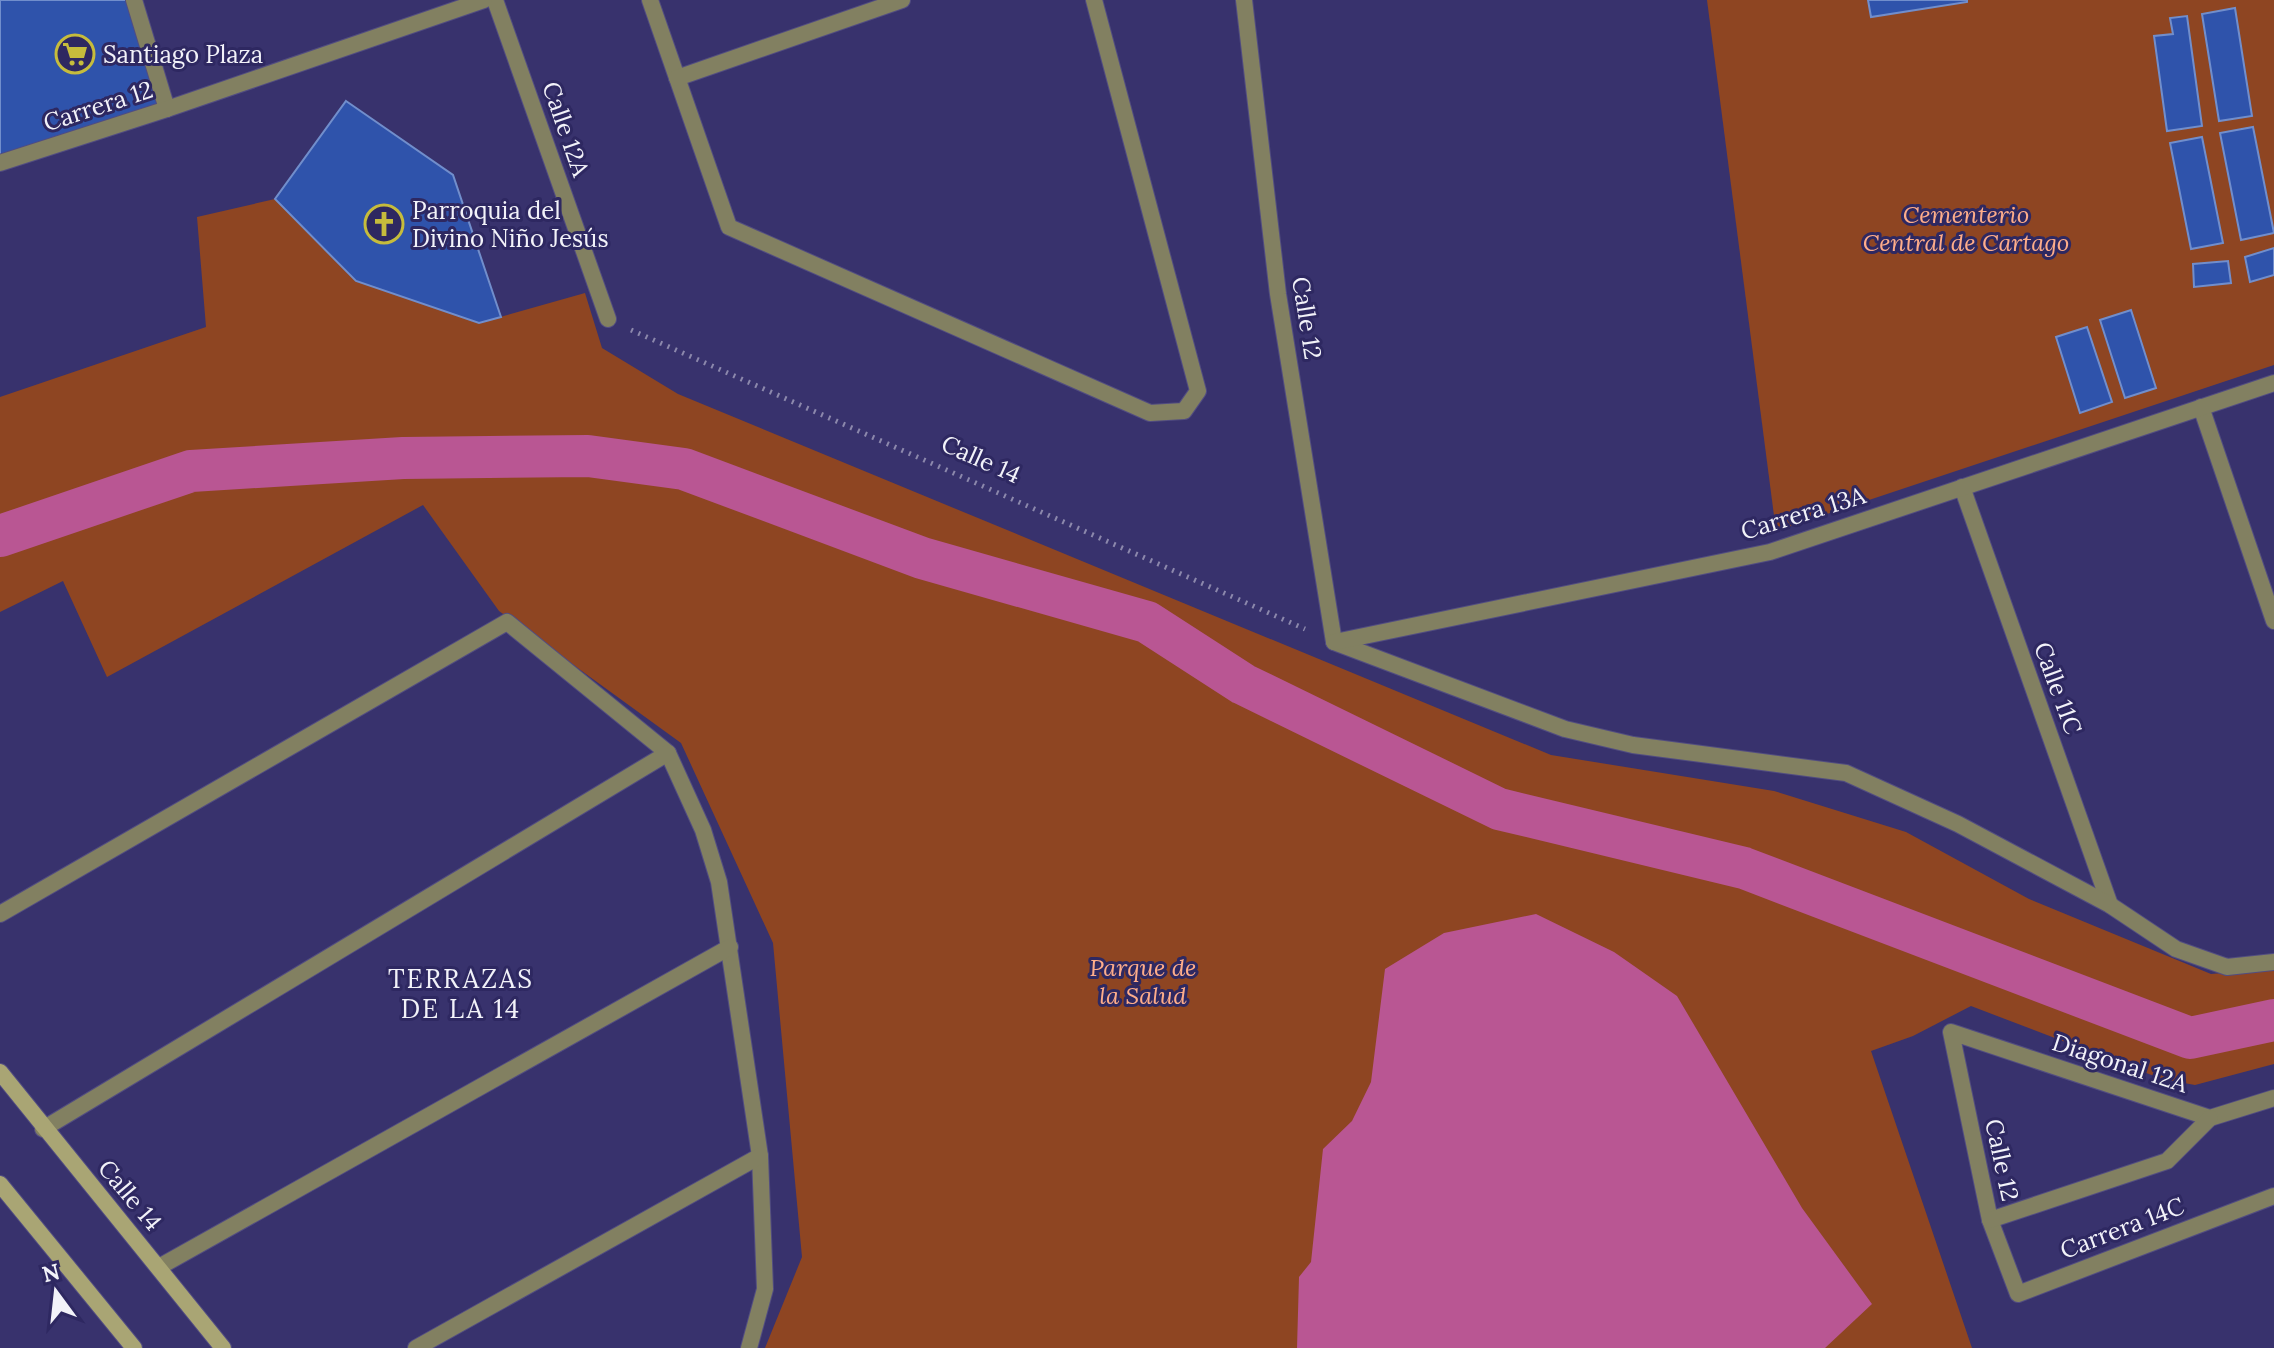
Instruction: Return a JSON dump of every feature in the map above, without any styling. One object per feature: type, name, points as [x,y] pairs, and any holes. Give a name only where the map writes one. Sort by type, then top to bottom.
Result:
[{"type":"main road","name":"Calle 14","points":[[0,1072],[223,1348]]},
{"type":"main road","points":[[0,1184],[134,1348]]},
{"type":"street","points":[[134,0],[167,109]]},
{"type":"street","name":"Carrera 12","points":[[0,163],[484,0]]},
{"type":"street","name":"Calle 12A","points":[[495,0],[608,319]]},
{"type":"street","points":[[650,0],[729,227],[1150,413],[1184,411],[1198,391],[1094,0]]},
{"type":"street","points":[[677,78],[902,0]]},
{"type":"street","name":"Calle 12","points":[[1244,0],[1278,294],[1334,642]]},
{"type":"street","name":"Carrera 13A","points":[[1334,642],[1770,552],[2274,383]]},
{"type":"street","points":[[2201,407],[2274,621]]},
{"type":"street","name":"Calle 11C","points":[[1962,487],[2110,905]]},
{"type":"street","points":[[0,914],[507,622],[668,753],[703,830],[719,882],[760,1156],[765,1289],[749,1348]]},
{"type":"street","points":[[1334,642],[1565,729],[1633,745],[1846,773],[1958,824],[2110,905],[2176,949],[2227,967],[2274,962]]},
{"type":"street","points":[[43,1129],[668,753]]},
{"type":"street","points":[[159,1267],[730,947]]},
{"type":"street","name":"Calle 12","points":[[1951,1032],[1990,1220],[2018,1294]]},
{"type":"street","name":"Diagonal 12A","points":[[1951,1032],[2210,1118],[2274,1098]]},
{"type":"street","points":[[1990,1220],[2167,1161],[2210,1118]]},
{"type":"street","points":[[416,1348],[760,1156]]},
{"type":"street","name":"Carrera 14C","points":[[2018,1294],[2274,1196]]},
{"type":"path","name":"Calle 14","points":[[608,319],[1334,642]]},
{"type":"green space","name":"Cementerio Central de Cartago","points":[[1707,0],[2274,0],[2274,365],[1776,531]]},
{"type":"green space","name":"Parque de la Salud","points":[[275,199],[356,281],[479,323],[585,293],[602,348],[678,394],[1551,755],[1774,791],[1906,832],[2029,899],[2211,974],[2274,969],[2274,1064],[2195,1085],[2162,1079],[1971,1006],[1913,1036],[1871,1051],[1972,1348],[765,1348],[802,1257],[773,943],[681,743],[499,611],[423,505],[107,677],[63,581],[0,612],[0,397],[206,327],[197,217]]},
{"type":"shaded area","points":[[1536,914],[1614,952],[1677,996],[1802,1208],[1872,1304],[1825,1348],[1297,1348],[1299,1277],[1311,1262],[1323,1149],[1352,1121],[1371,1082],[1385,969],[1444,933]]},
{"type":"building","name":"Santiago Plaza","points":[[0,0],[134,0],[167,109],[0,163]]},
{"type":"building","points":[[1868,0],[1967,0],[1967,2],[1871,17]]},
{"type":"building","points":[[2235,8],[2252,116],[2219,121],[2202,14]]},
{"type":"building","points":[[2187,16],[2202,126],[2167,131],[2154,36],[2173,34],[2170,18]]},
{"type":"building","name":"Parroquia del Divino Niño Jesús","points":[[346,101],[453,175],[501,317],[479,323],[356,281],[275,199]]},
{"type":"building","points":[[2253,127],[2274,233],[2241,240],[2220,133]]},
{"type":"building","points":[[2202,137],[2223,243],[2191,249],[2170,143]]},
{"type":"building","points":[[2274,248],[2274,275],[2250,282],[2245,257]]},
{"type":"building","points":[[2228,261],[2231,283],[2194,287],[2193,264]]},
{"type":"building","points":[[2131,310],[2156,388],[2125,398],[2100,320]]},
{"type":"building","points":[[2087,327],[2112,402],[2080,413],[2056,337]]},
{"type":"waterway","points":[[0,536],[191,471],[403,458],[588,456],[684,469],[922,558],[1147,622],[1243,684],[1499,809],[1744,868],[2190,1038],[2274,1020]]},
{"type":"place","name":"Santiago Plaza","points":[[75,54]]},
{"type":"place","name":"Parroquia del Divino Niño Jesús","points":[[384,224]]},
{"type":"district","name":"TERRAZAS DE LA 14","points":[[461,993]]}]
